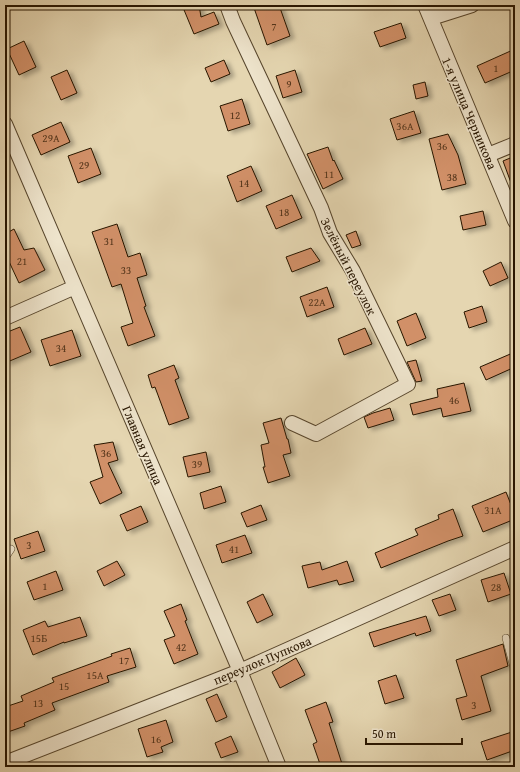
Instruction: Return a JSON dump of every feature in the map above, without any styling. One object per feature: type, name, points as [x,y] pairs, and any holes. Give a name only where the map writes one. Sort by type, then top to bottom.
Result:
[{"type":"street","name":"Зелёный переулок","points":[[227,5],[321,208],[330,233],[353,271],[408,384],[316,434],[292,422]]},
{"type":"street","name":"1-я улица Черникова","points":[[425,5],[515,221]]},
{"type":"street","points":[[431,18],[472,5]]},
{"type":"street","name":"Главная улица","points":[[5,124],[240,671],[279,767]]},
{"type":"street","points":[[488,155],[515,144]]},
{"type":"street","points":[[5,318],[75,287]]},
{"type":"street","name":"переулок Пупкова","points":[[5,763],[240,671],[515,548]]},
{"type":"lane","points":[[5,558],[11,549]]},
{"type":"lane","points":[[506,638],[515,671]]},
{"type":"building","points":[[182,5],[199,5],[201,17],[214,12],[219,24],[194,34]]},
{"type":"building","points":[[253,5],[279,5],[290,36],[267,45]]},
{"type":"building","points":[[401,23],[406,38],[380,47],[374,32]]},
{"type":"building","points":[[24,41],[36,67],[19,75],[7,49]]},
{"type":"building","points":[[515,49],[515,70],[485,83],[477,66]]},
{"type":"building","points":[[224,60],[230,74],[211,82],[205,68]]},
{"type":"building","points":[[67,70],[77,93],[61,100],[51,77]]},
{"type":"building","points":[[295,70],[302,92],[283,98],[276,76]]},
{"type":"building","points":[[425,82],[428,96],[416,99],[413,85]]},
{"type":"building","points":[[242,99],[250,124],[228,131],[220,106]]},
{"type":"building","points":[[414,111],[421,133],[397,140],[390,119]]},
{"type":"building","points":[[61,122],[70,142],[41,155],[32,135]]},
{"type":"building","points":[[448,134],[458,155],[466,184],[442,190],[429,139]]},
{"type":"building","points":[[328,147],[333,161],[334,160],[343,179],[323,189],[307,154]]},
{"type":"building","points":[[91,148],[101,174],[78,183],[68,156]]},
{"type":"building","points":[[515,156],[515,191],[514,191],[503,161]]},
{"type":"building","points":[[251,166],[262,191],[237,202],[227,176]]},
{"type":"building","points":[[292,195],[302,218],[276,229],[266,206]]},
{"type":"building","points":[[483,211],[486,225],[463,230],[460,216]]},
{"type":"building","points":[[117,224],[128,257],[140,253],[147,275],[137,278],[146,306],[144,307],[155,336],[128,346],[121,327],[133,323],[121,284],[112,287],[92,232]]},
{"type":"building","points":[[14,229],[24,250],[34,248],[45,270],[19,283],[5,253],[5,234]]},
{"type":"building","points":[[356,231],[361,245],[352,248],[346,235]]},
{"type":"building","points":[[311,248],[320,261],[292,272],[286,257]]},
{"type":"building","points":[[501,262],[508,278],[490,286],[483,271]]},
{"type":"building","points":[[327,287],[334,307],[307,317],[300,297]]},
{"type":"building","points":[[482,306],[487,322],[469,328],[464,312]]},
{"type":"building","points":[[416,313],[426,338],[407,346],[397,321]]},
{"type":"building","points":[[20,327],[31,352],[5,363],[5,333]]},
{"type":"building","points":[[365,328],[372,344],[344,355],[338,339]]},
{"type":"building","points":[[72,330],[81,356],[50,366],[41,340]]},
{"type":"building","points":[[515,352],[515,367],[486,380],[480,367]]},
{"type":"building","points":[[416,360],[422,381],[416,382],[407,362]]},
{"type":"building","points":[[174,365],[179,378],[175,380],[189,418],[169,425],[155,387],[152,388],[148,375]]},
{"type":"building","points":[[464,383],[471,411],[443,417],[441,408],[413,415],[410,404],[438,397],[437,389]]},
{"type":"building","points":[[390,408],[394,420],[368,428],[364,417]]},
{"type":"building","points":[[281,418],[291,453],[283,455],[290,476],[268,483],[263,467],[265,467],[261,445],[269,443],[263,423]]},
{"type":"building","points":[[113,442],[118,460],[108,463],[122,493],[100,504],[90,482],[103,477],[94,445]]},
{"type":"building","points":[[206,452],[210,472],[188,477],[183,457]]},
{"type":"building","points":[[221,486],[226,502],[204,509],[200,493]]},
{"type":"building","points":[[506,492],[515,515],[515,519],[483,532],[472,506]]},
{"type":"building","points":[[261,505],[267,520],[247,527],[241,513]]},
{"type":"building","points":[[141,506],[148,522],[127,531],[120,515]]},
{"type":"building","points":[[453,509],[463,536],[381,568],[375,553],[418,535],[415,529],[439,519],[438,515]]},
{"type":"building","points":[[38,531],[45,551],[21,559],[14,539]]},
{"type":"building","points":[[245,535],[252,553],[222,563],[216,545]]},
{"type":"building","points":[[117,561],[125,575],[104,586],[97,571]]},
{"type":"building","points":[[347,561],[354,581],[339,585],[337,580],[308,588],[302,566],[320,562],[322,570]]},
{"type":"building","points":[[56,571],[63,590],[34,600],[27,582]]},
{"type":"building","points":[[504,573],[511,594],[488,602],[481,580]]},
{"type":"building","points":[[263,594],[273,615],[257,623],[247,602]]},
{"type":"building","points":[[450,594],[456,610],[439,616],[432,600]]},
{"type":"building","points":[[181,604],[187,620],[185,621],[198,654],[174,664],[164,640],[175,636],[164,611]]},
{"type":"building","points":[[426,616],[431,631],[416,636],[415,633],[374,647],[369,633]]},
{"type":"building","points":[[80,617],[87,636],[64,642],[33,655],[23,630],[45,621],[48,627]]},
{"type":"building","points":[[503,644],[508,666],[481,676],[491,711],[462,720],[456,699],[467,696],[456,660]]},
{"type":"building","points":[[130,648],[136,667],[107,676],[109,682],[52,703],[55,710],[24,723],[25,726],[5,733],[5,707],[23,701],[21,696],[54,682],[52,678],[112,656],[111,654]]},
{"type":"building","points":[[296,658],[305,675],[280,688],[272,672]]},
{"type":"building","points":[[396,675],[404,698],[385,704],[378,681]]},
{"type":"building","points":[[217,694],[227,717],[216,722],[206,699]]},
{"type":"building","points":[[326,702],[333,722],[329,723],[343,767],[321,767],[313,744],[317,742],[305,710]]},
{"type":"building","points":[[166,720],[173,742],[161,747],[163,752],[147,757],[138,729]]},
{"type":"building","points":[[515,731],[515,750],[487,760],[481,742]]},
{"type":"building","points":[[231,736],[238,752],[221,758],[215,743]]}]
